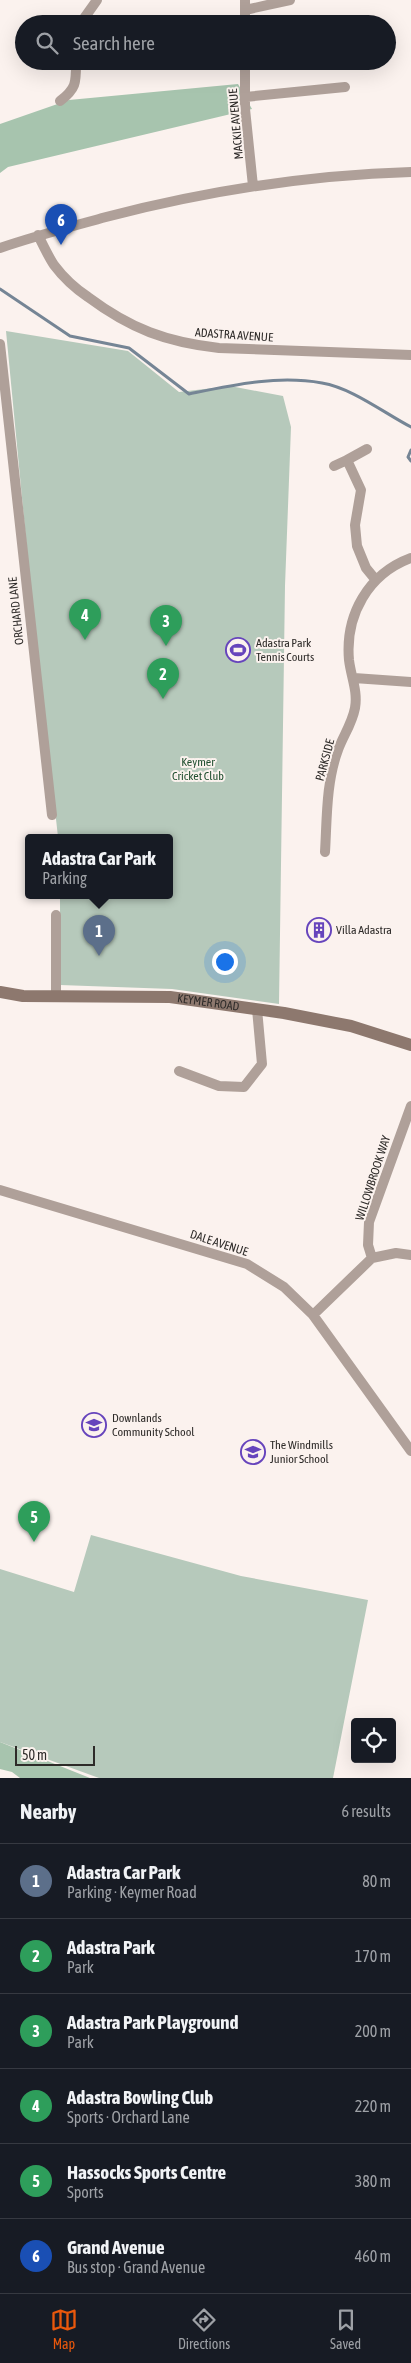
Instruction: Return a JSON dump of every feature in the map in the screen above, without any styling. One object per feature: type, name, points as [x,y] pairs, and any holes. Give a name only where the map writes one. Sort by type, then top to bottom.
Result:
[{"type":"main road","name":"KEYMER ROAD","points":[[0,992],[56,996],[170,997],[257,1009],[351,1026],[411,1045]]},
{"type":"street","points":[[87,15],[98,0]]},
{"type":"street","points":[[245,5],[290,0]]},
{"type":"street","points":[[60,101],[70,93],[76,84],[76,70]]},
{"type":"street","name":"MACKIE AVENUE","points":[[245,70],[245,97],[253,186]]},
{"type":"street","points":[[245,97],[345,87]]},
{"type":"street","points":[[0,248],[38,235],[160,203],[253,186],[320,177],[411,172]]},
{"type":"street","name":"ADASTRA AVENUE","points":[[38,235],[55,266],[79,291],[123,322],[144,331],[190,345],[218,348],[411,355]]},
{"type":"street","name":"ORCHARD LANE","points":[[0,344],[52,815]]},
{"type":"street","points":[[334,466],[367,449]]},
{"type":"street","points":[[347,460],[361,490],[355,525],[357,546],[366,568],[375,579],[411,558]]},
{"type":"street","name":"PARKSIDE","points":[[325,852],[330,786],[338,751],[353,718],[356,704],[354,678],[350,668],[348,652],[352,622],[359,602],[375,579]]},
{"type":"street","points":[[354,678],[411,682]]},
{"type":"street","points":[[56,915],[56,996]]},
{"type":"street","points":[[179,1071],[219,1086],[244,1087],[262,1064],[257,1009]]},
{"type":"street","name":"WILLOWBROOK WAY","points":[[372,1258],[368,1245],[370,1222],[411,1106]]},
{"type":"street","name":"DALE AVENUE","points":[[0,1190],[247,1264],[284,1287],[313,1315],[411,1451]]},
{"type":"street","points":[[313,1315],[372,1258],[396,1253],[411,1255]]},
{"type":"green space","points":[[238,84],[252,109],[8,167],[0,173],[0,124],[69,100]]},
{"type":"green space","name":"Keymer Cricket Club","points":[[6,331],[128,351],[179,392],[230,386],[283,396],[291,427],[285,586],[279,1004],[172,989],[60,985],[60,899],[173,899],[173,834],[58,834],[33,612]]},
{"type":"green space","points":[[91,1535],[241,1576],[368,1600],[333,1778],[99,1778],[0,1742],[0,1569],[74,1592]]},
{"type":"green space","points":[[0,1742],[90,1778],[20,1778],[12,1772],[0,1769]]},
{"type":"waterway","points":[[0,289],[70,336],[129,348],[189,394],[255,382],[288,380],[322,383],[356,395],[411,427]]},
{"type":"waterway","points":[[411,450],[408,457],[411,461]]},
{"type":"place","name":"Grand Avenue","points":[[61,245]]},
{"type":"place","name":"Adastra Bowling Club","points":[[85,640]]},
{"type":"place","name":"Adastra Park Playground","points":[[166,646]]},
{"type":"place","name":"Adastra Park Tennis Courts","points":[[238,650]]},
{"type":"place","name":"Adastra Park","points":[[163,699]]},
{"type":"place","name":"Villa Adastra","points":[[319,930]]},
{"type":"place","name":"Adastra Car Park","points":[[99,956]]},
{"type":"place","name":"Downlands Community School","points":[[94,1425]]},
{"type":"place","name":"The Windmills Junior School","points":[[253,1452]]},
{"type":"place","name":"Hassocks Sports Centre","points":[[34,1542]]}]
